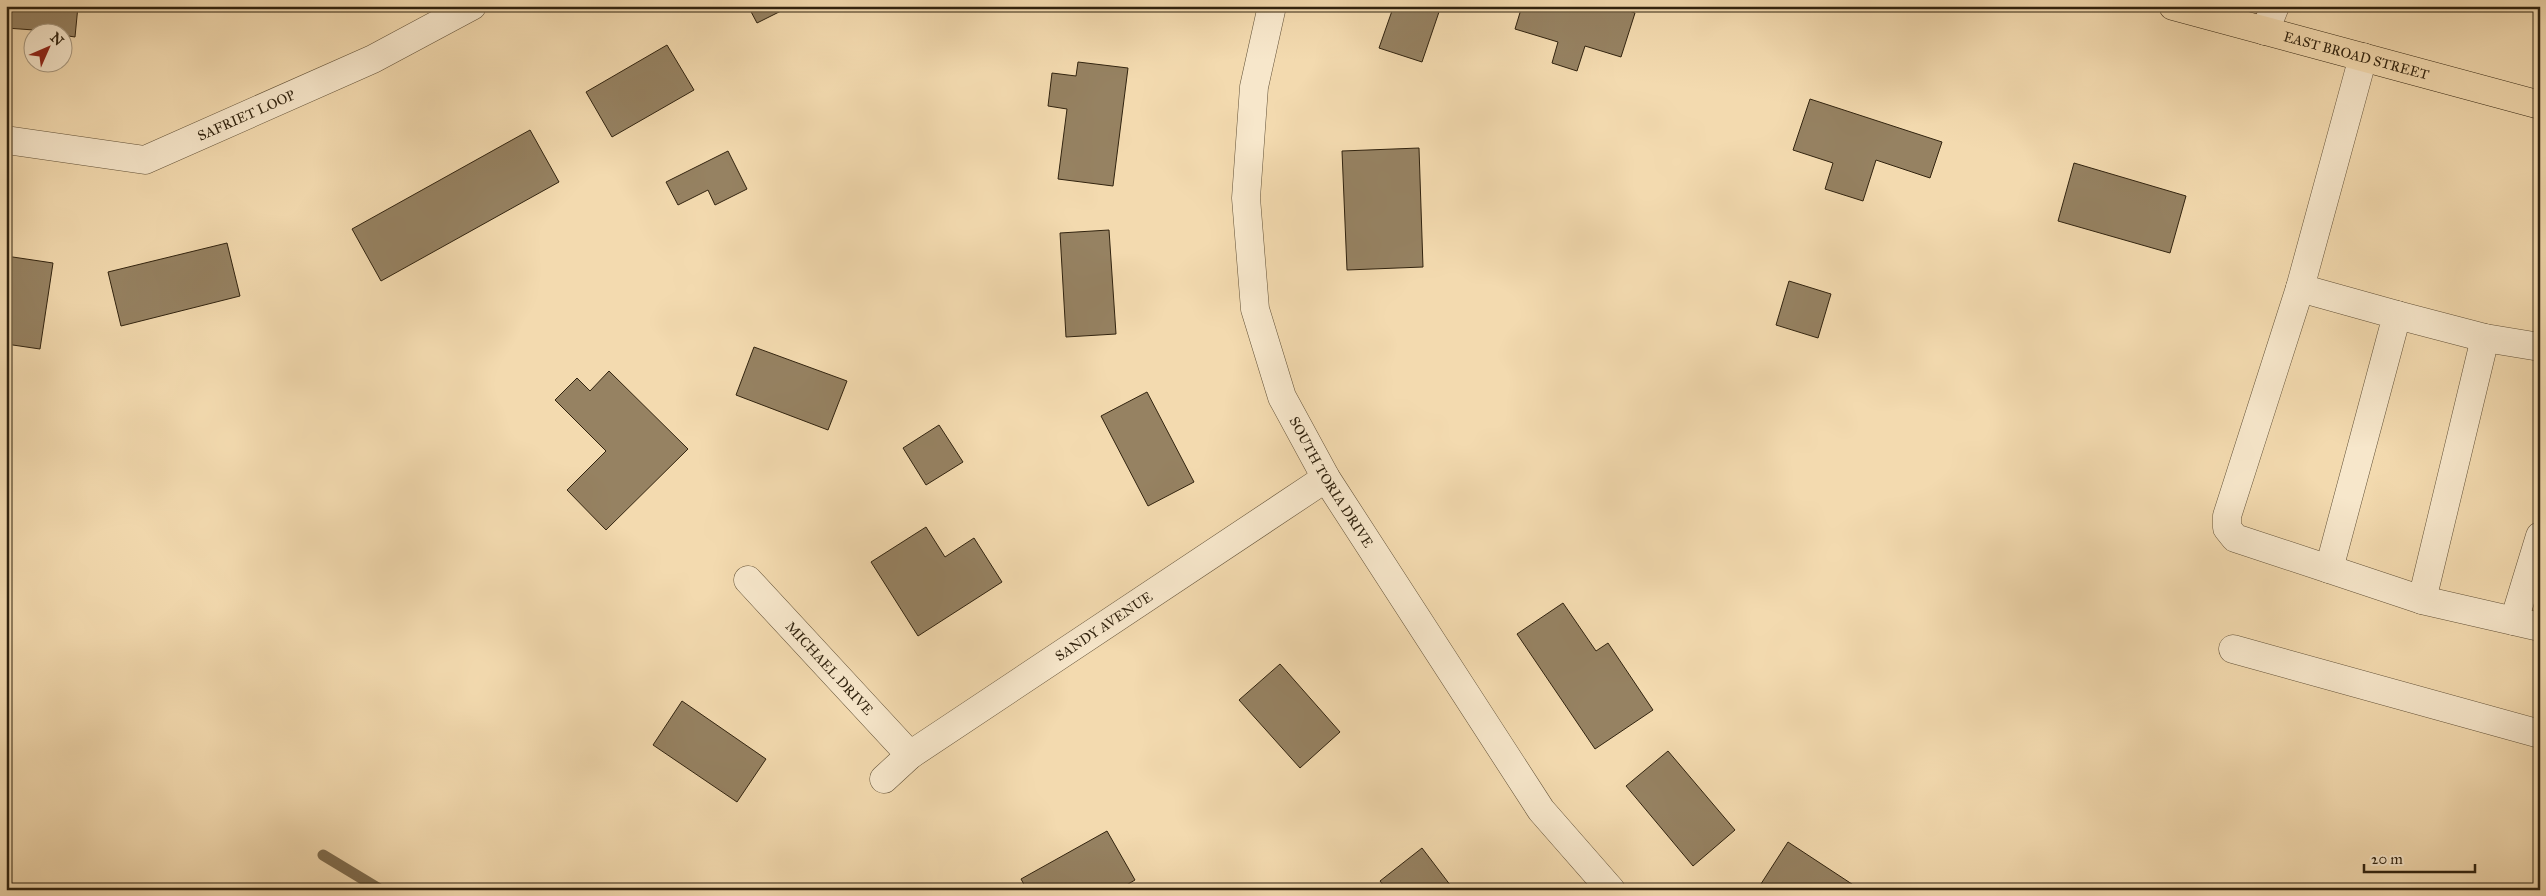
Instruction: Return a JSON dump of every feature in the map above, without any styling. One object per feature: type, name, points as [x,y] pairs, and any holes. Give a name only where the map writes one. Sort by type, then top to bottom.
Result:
[{"type":"main road","name":"EAST BROAD STREET","points":[[2173,6],[2270,18],[2363,57],[2540,105]]},
{"type":"street","name":"SAFRIET LOOP","points":[[6,140],[145,160],[373,59],[472,6]]},
{"type":"street","name":"SOUTH TORIA DRIVE","points":[[1272,6],[1254,87],[1246,198],[1255,309],[1282,397],[1326,478],[1542,810],[1611,890]]},
{"type":"street","points":[[2363,57],[2300,288],[2227,516],[2227,528],[2234,538],[2422,600],[2527,624],[2540,536]]},
{"type":"street","points":[[2300,288],[2485,338],[2540,346]]},
{"type":"street","points":[[2329,569],[2397,315]]},
{"type":"street","points":[[2422,600],[2485,338]]},
{"type":"street","name":"SANDY AVENUE","points":[[884,779],[910,755],[1326,478]]},
{"type":"street","name":"MICHAEL DRIVE","points":[[748,580],[910,755]]},
{"type":"street","points":[[2233,649],[2540,734]]},
{"type":"building","points":[[6,6],[78,6],[75,37],[72,37],[72,22],[22,22],[22,29],[6,28]]},
{"type":"building","points":[[748,6],[791,6],[757,23]]},
{"type":"building","points":[[1387,6],[1441,6],[1422,62],[1379,48],[1393,8]]},
{"type":"building","points":[[1522,6],[1614,6],[1635,13],[1621,57],[1585,46],[1577,71],[1552,63],[1558,42],[1515,29]]},
{"type":"building","points":[[667,45],[694,90],[612,137],[586,92]]},
{"type":"building","points":[[1078,62],[1128,68],[1113,186],[1058,179],[1067,109],[1048,106],[1052,73],[1076,76]]},
{"type":"building","points":[[1810,99],[1942,142],[1930,178],[1876,160],[1863,201],[1825,189],[1833,163],[1793,150]]},
{"type":"building","points":[[530,130],[559,182],[381,281],[352,229]]},
{"type":"building","points":[[1419,148],[1423,267],[1347,270],[1342,151]]},
{"type":"building","points":[[728,151],[747,189],[715,205],[708,190],[678,205],[666,182]]},
{"type":"building","points":[[2074,163],[2186,196],[2170,253],[2058,221]]},
{"type":"building","points":[[1109,230],[1116,334],[1066,337],[1060,233]]},
{"type":"building","points":[[227,243],[240,296],[121,326],[108,272]]},
{"type":"building","points":[[6,256],[53,263],[40,349],[6,344]]},
{"type":"building","points":[[1789,281],[1831,294],[1818,338],[1776,325]]},
{"type":"building","points":[[754,347],[847,381],[828,430],[736,395]]},
{"type":"building","points":[[609,371],[688,449],[606,530],[567,490],[606,451],[555,400],[577,378],[590,391]]},
{"type":"building","points":[[1147,392],[1194,482],[1148,506],[1101,416]]},
{"type":"building","points":[[939,425],[963,462],[926,485],[903,448]]},
{"type":"building","points":[[926,527],[945,557],[974,538],[1002,582],[918,636],[871,562]]},
{"type":"building","points":[[1563,603],[1596,651],[1608,643],[1653,710],[1595,749],[1517,634]]},
{"type":"building","points":[[1280,664],[1340,732],[1300,768],[1239,700]]},
{"type":"building","points":[[682,701],[766,759],[737,802],[653,745]]},
{"type":"building","points":[[1668,751],[1735,830],[1693,866],[1626,786]]},
{"type":"building","points":[[1107,831],[1135,880],[1118,890],[1027,890],[1021,879]]},
{"type":"building","points":[[1788,842],[1861,890],[1757,890]]},
{"type":"building","points":[[1422,848],[1454,890],[1387,890],[1380,881]]},
{"type":"waterway","points":[[323,855],[381,890]]}]
